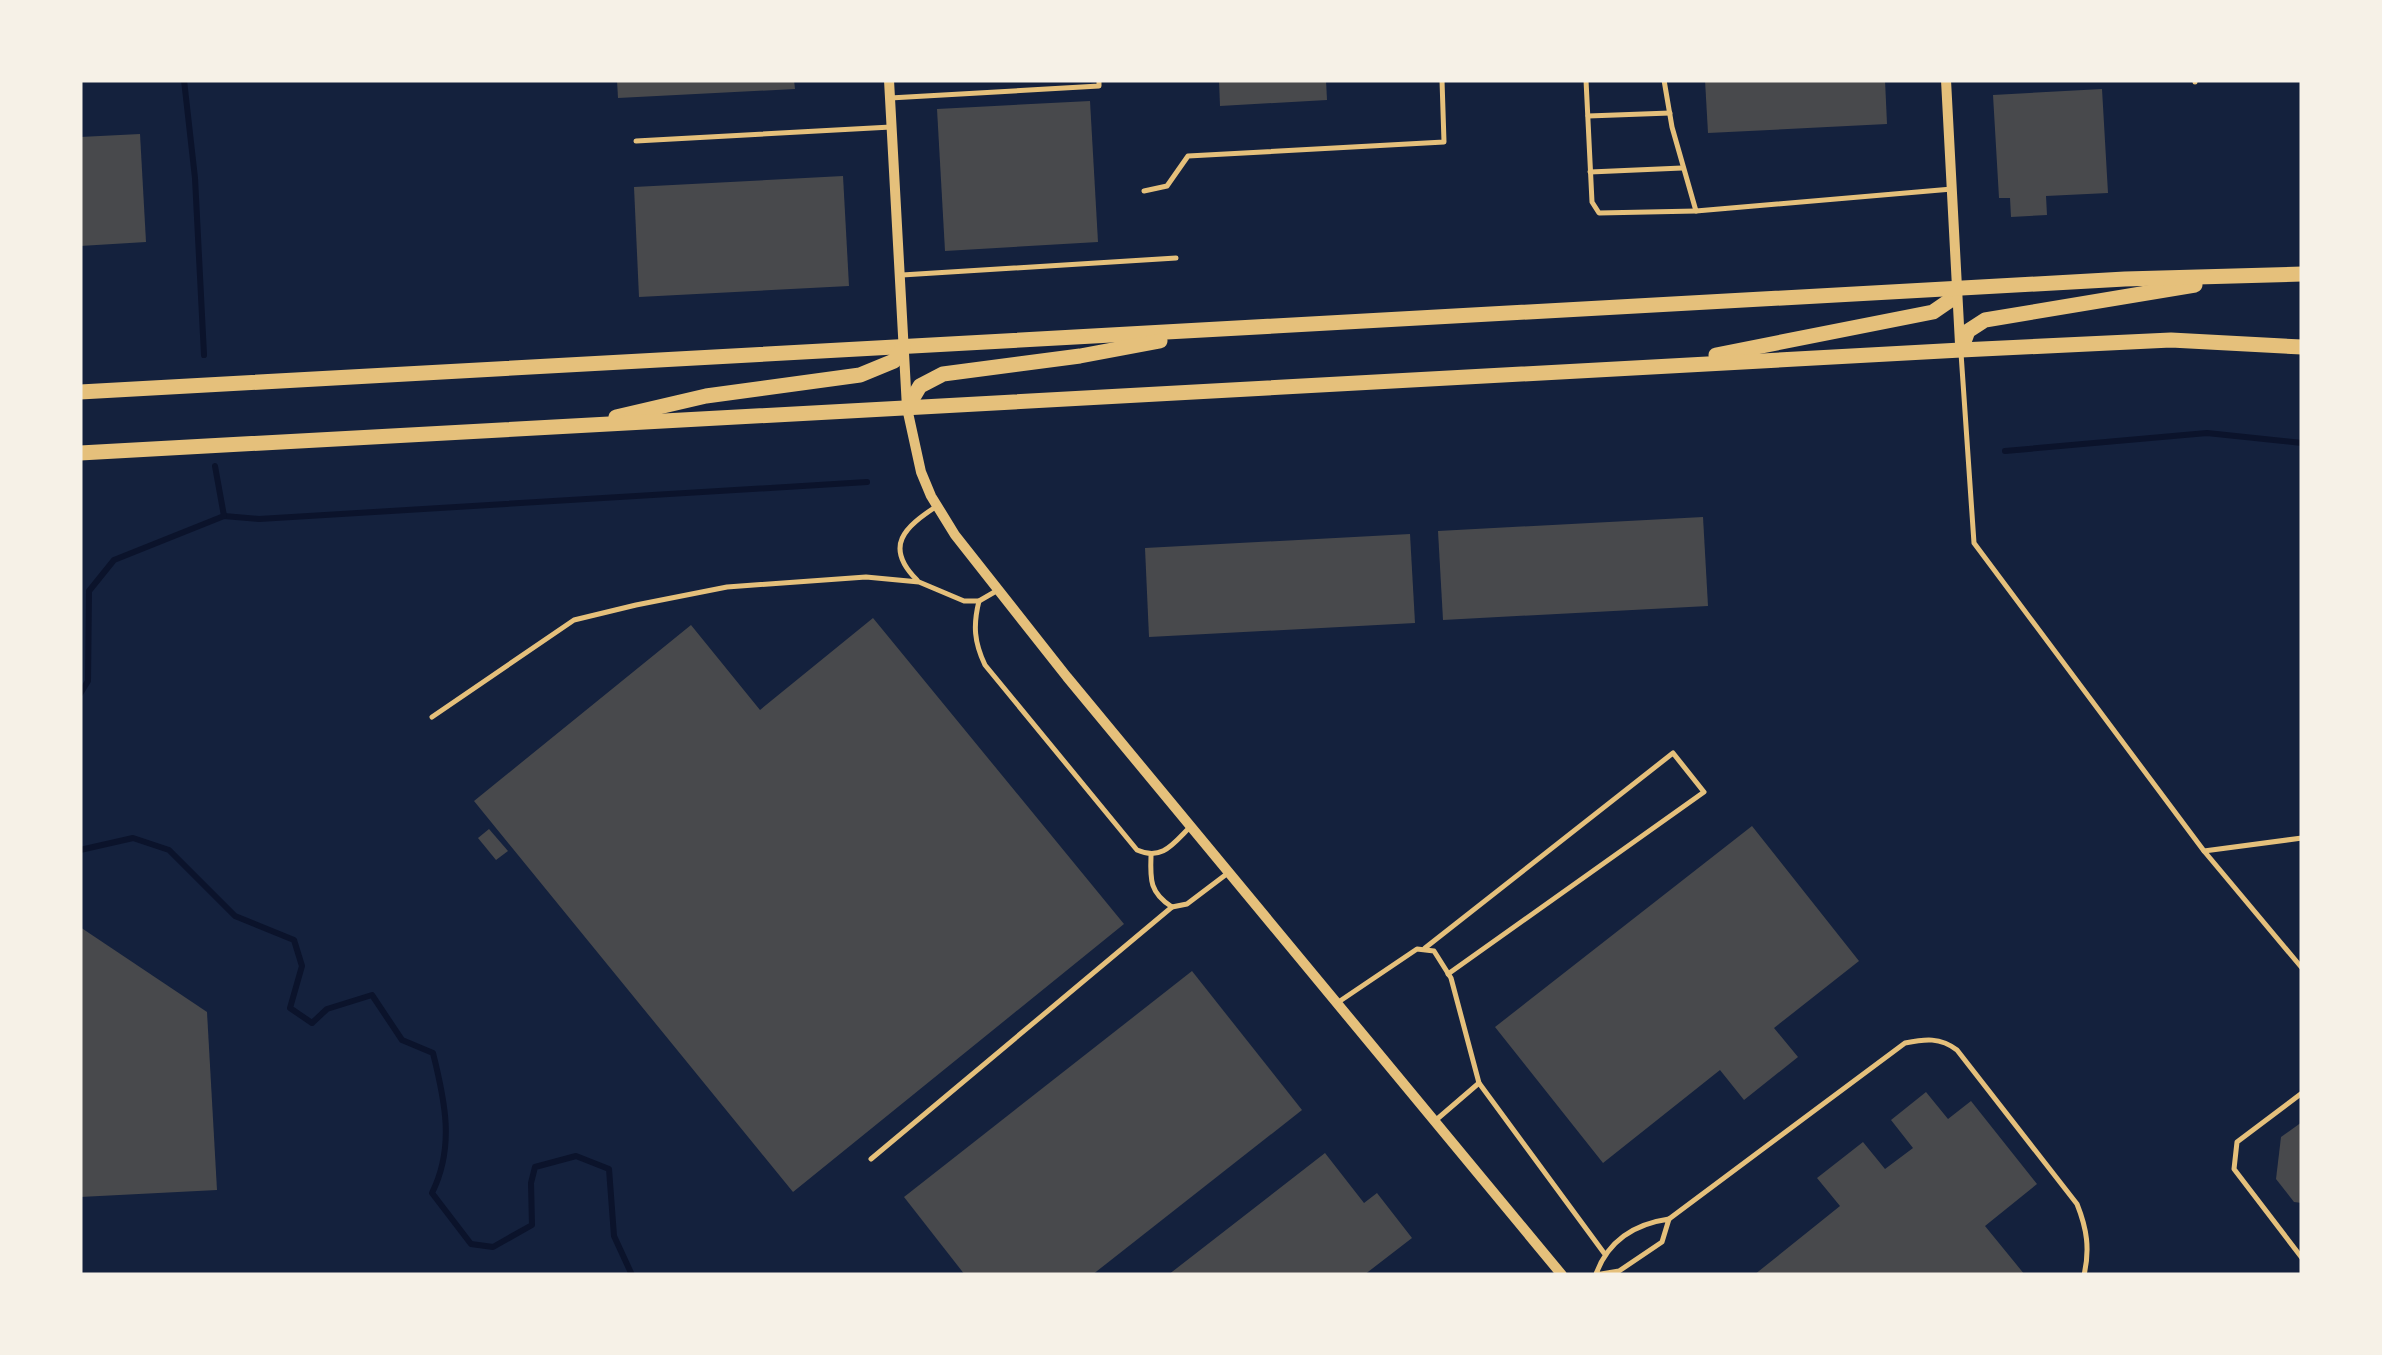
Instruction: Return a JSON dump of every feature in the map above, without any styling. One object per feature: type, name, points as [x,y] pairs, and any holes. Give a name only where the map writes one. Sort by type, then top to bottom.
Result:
[{"type":"main road","points":[[80,393],[1957,288],[2302,274]]},
{"type":"main road","points":[[1960,350],[1968,331],[1984,320],[2258,275]]},
{"type":"main road","points":[[1661,366],[1932,312],[1949,300],[1957,288]]},
{"type":"main road","points":[[907,408],[920,386],[943,374],[1080,356],[1223,330]]},
{"type":"main road","points":[[80,453],[1960,350],[2171,340],[2302,346]]},
{"type":"main road","points":[[572,427],[706,396],[860,375],[894,361],[904,347]]},
{"type":"street","points":[[889,80],[907,408],[921,472],[937,506],[998,590],[1562,1275]]},
{"type":"street","points":[[1946,80],[1960,350]]},
{"type":"lane","points":[[890,98],[1099,86],[1099,80]]},
{"type":"lane","points":[[1144,191],[1167,186],[1188,156],[1444,142],[1442,80]]},
{"type":"lane","points":[[1586,80],[1592,202],[1600,212],[1696,211],[1952,189]]},
{"type":"lane","points":[[1664,80],[1696,211]]},
{"type":"lane","points":[[1588,116],[1670,113]]},
{"type":"lane","points":[[636,141],[891,126]]},
{"type":"lane","points":[[1590,172],[1684,168]]},
{"type":"lane","points":[[900,275],[1176,258]]},
{"type":"lane","points":[[1960,350],[1974,543],[2204,850],[2302,968]]},
{"type":"lane","points":[[919,582],[904,567],[900,540],[910,524],[937,506]]},
{"type":"lane","points":[[432,717],[574,620],[726,586],[866,577],[919,582],[964,601],[978,601],[998,590]]},
{"type":"lane","points":[[978,601],[975,645],[985,665],[1137,850],[1150,856],[1166,852],[1191,826]]},
{"type":"lane","points":[[1337,1002],[1418,949],[1426,948],[1673,753],[1704,792],[1448,974]]},
{"type":"lane","points":[[2204,850],[2302,838]]},
{"type":"lane","points":[[1150,856],[1150,877],[1158,898],[1172,908]]},
{"type":"lane","points":[[871,1159],[1172,908],[1187,904],[1229,872]]},
{"type":"lane","points":[[1426,948],[1434,952],[1448,974],[1479,1082],[1604,1253]]},
{"type":"lane","points":[[1669,1220],[1662,1242],[1619,1272],[1595,1275],[1604,1253],[1644,1222],[1669,1220],[1904,1043],[1945,1041],[1957,1050],[2077,1204],[2086,1228],[2088,1253],[2084,1275]]},
{"type":"lane","points":[[1434,1121],[1479,1082]]},
{"type":"lane","points":[[2302,1093],[2237,1142],[2234,1169],[2302,1258]]},
{"type":"building","points":[[617,80],[794,80],[795,89],[618,98]]},
{"type":"building","points":[[1219,80],[1326,80],[1327,100],[1220,106]]},
{"type":"building","points":[[1705,80],[1885,80],[1887,124],[1708,133]]},
{"type":"building","points":[[2102,89],[2108,193],[2046,196],[2047,215],[2011,217],[2010,198],[1999,198],[1993,95]]},
{"type":"building","points":[[1090,101],[1098,242],[945,251],[937,109]]},
{"type":"building","points":[[140,134],[146,242],[80,246],[80,137]]},
{"type":"building","points":[[843,176],[849,286],[639,297],[634,187]]},
{"type":"building","points":[[1703,517],[1708,606],[1443,620],[1438,531]]},
{"type":"building","points":[[1410,534],[1415,623],[1149,637],[1145,548]]},
{"type":"building","points":[[873,618],[1124,924],[793,1192],[474,801],[691,625],[760,710]]},
{"type":"building","points":[[1752,826],[1859,961],[1774,1028],[1798,1057],[1744,1100],[1720,1070],[1603,1163],[1495,1027]]},
{"type":"building","points":[[489,829],[508,851],[496,860],[478,838]]},
{"type":"building","points":[[80,927],[207,1012],[217,1190],[80,1197]]},
{"type":"building","points":[[1192,971],[1302,1110],[1092,1275],[965,1275],[904,1197]]},
{"type":"building","points":[[1926,1092],[1948,1119],[1971,1101],[2037,1184],[1985,1226],[2025,1275],[1754,1275],[1840,1206],[1817,1178],[1863,1142],[1885,1169],[1913,1148],[1891,1120]]},
{"type":"building","points":[[2302,1122],[2302,1203],[2294,1202],[2276,1179],[2281,1137]]},
{"type":"building","points":[[1325,1153],[1364,1203],[1377,1193],[1412,1238],[1364,1275],[1168,1275]]},
{"type":"waterway","points":[[184,80],[195,178],[204,355]]},
{"type":"waterway","points":[[2005,451],[2207,433],[2302,443]]},
{"type":"waterway","points":[[80,694],[88,681],[89,591],[114,560],[224,516],[215,466]]},
{"type":"waterway","points":[[224,516],[259,519],[867,482]]},
{"type":"waterway","points":[[80,850],[133,838],[169,850],[235,916],[294,940],[302,966],[290,1008],[312,1023],[327,1009],[372,995],[402,1040],[433,1053],[444,1106],[446,1141],[432,1193],[471,1244],[493,1247],[532,1225],[531,1183],[535,1167],[576,1156],[609,1169],[614,1236],[632,1275]]}]
